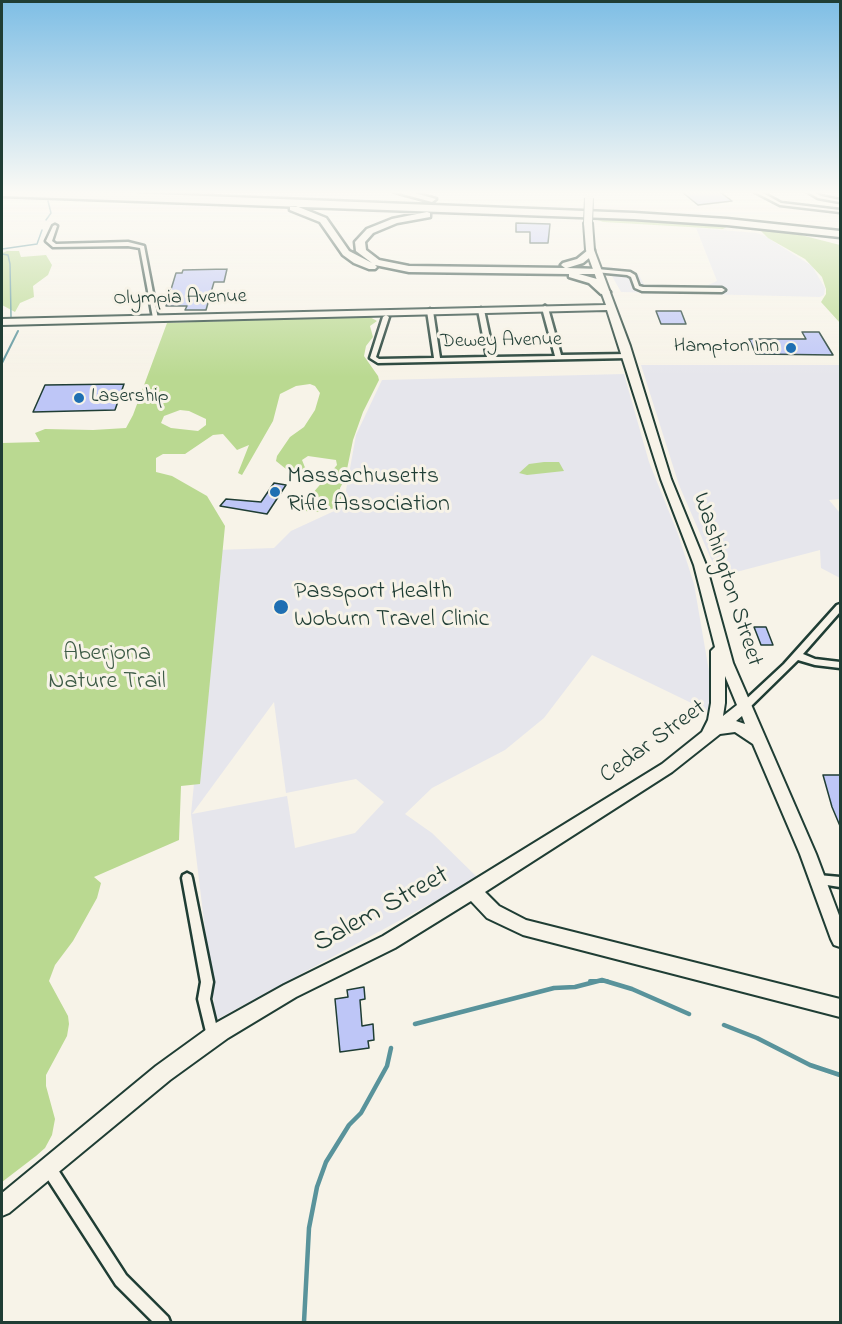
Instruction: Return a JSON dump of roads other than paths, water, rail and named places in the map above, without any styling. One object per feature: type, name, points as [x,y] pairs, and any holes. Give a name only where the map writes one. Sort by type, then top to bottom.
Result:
[{"type":"highway","points":[[346,254],[382,270],[415,273],[597,271]]},
{"type":"highway","points":[[364,254],[393,267],[425,270],[597,271]]},
{"type":"highway","points":[[531,269],[574,264],[588,254]]},
{"type":"highway","points":[[557,273],[590,280],[605,292]]},
{"type":"main road","name":"Washington Street","points":[[592,254],[628,356],[663,472],[700,565],[718,637],[840,939]]},
{"type":"main road","name":"Olympia Avenue","points":[[2,322],[611,307]]},
{"type":"main road","points":[[711,733],[717,713],[718,637]]},
{"type":"main road","name":"Cedar Street","points":[[473,891],[658,774],[745,706]]},
{"type":"main road","points":[[711,733],[731,726],[738,727],[749,732],[759,741]]},
{"type":"main road","name":"Salem Street","points":[[2,1206],[163,1073],[213,1036],[275,1000],[389,942],[473,891],[494,912],[523,927],[840,1008]]},
{"type":"street","points":[[142,254],[156,318]]},
{"type":"street","points":[[597,271],[621,271],[630,274],[637,287],[643,289],[722,290]]},
{"type":"street","points":[[545,308],[558,357]]},
{"type":"street","points":[[481,310],[491,359]]},
{"type":"street","points":[[430,311],[437,360]]},
{"type":"street","name":"Dewey Avenue","points":[[386,317],[375,360],[628,356]]},
{"type":"street","name":"Cedar Street","points":[[745,706],[797,656],[840,608]]},
{"type":"street","points":[[797,656],[813,662],[840,665]]},
{"type":"street","points":[[187,878],[207,982],[204,999],[213,1036]]},
{"type":"street","points":[[818,880],[840,882]]},
{"type":"street","points":[[48,1167],[121,1280],[163,1323]]},
{"type":"waterway","points":[[2,254],[8,255],[10,264],[11,317]]},
{"type":"waterway","points":[[2,363],[18,331]]},
{"type":"waterway","points":[[590,981],[598,981]]},
{"type":"waterway","points":[[415,1024],[554,988],[575,987],[598,981]]},
{"type":"waterway","points":[[598,981],[605,981]]},
{"type":"waterway","points":[[598,981],[605,981]]},
{"type":"waterway","points":[[605,981],[632,989],[689,1014]]},
{"type":"waterway","points":[[724,1025],[757,1038],[810,1065],[840,1075]]},
{"type":"waterway","points":[[304,1322],[309,1228],[317,1187],[326,1162],[349,1125],[361,1113],[387,1066],[391,1048]]},
{"type":"place","name":"Hampton Inn","points":[[791,348]]},
{"type":"place","name":"Lasership","points":[[79,398]]},
{"type":"place","name":"Massachusetts Rifle Association","points":[[275,492]]},
{"type":"place","name":"Passport Health Woburn Travel Clinic","points":[[281,607]]},
{"type":"park label","name":"Aberjona Nature Trail","points":[[107,669]]}]
